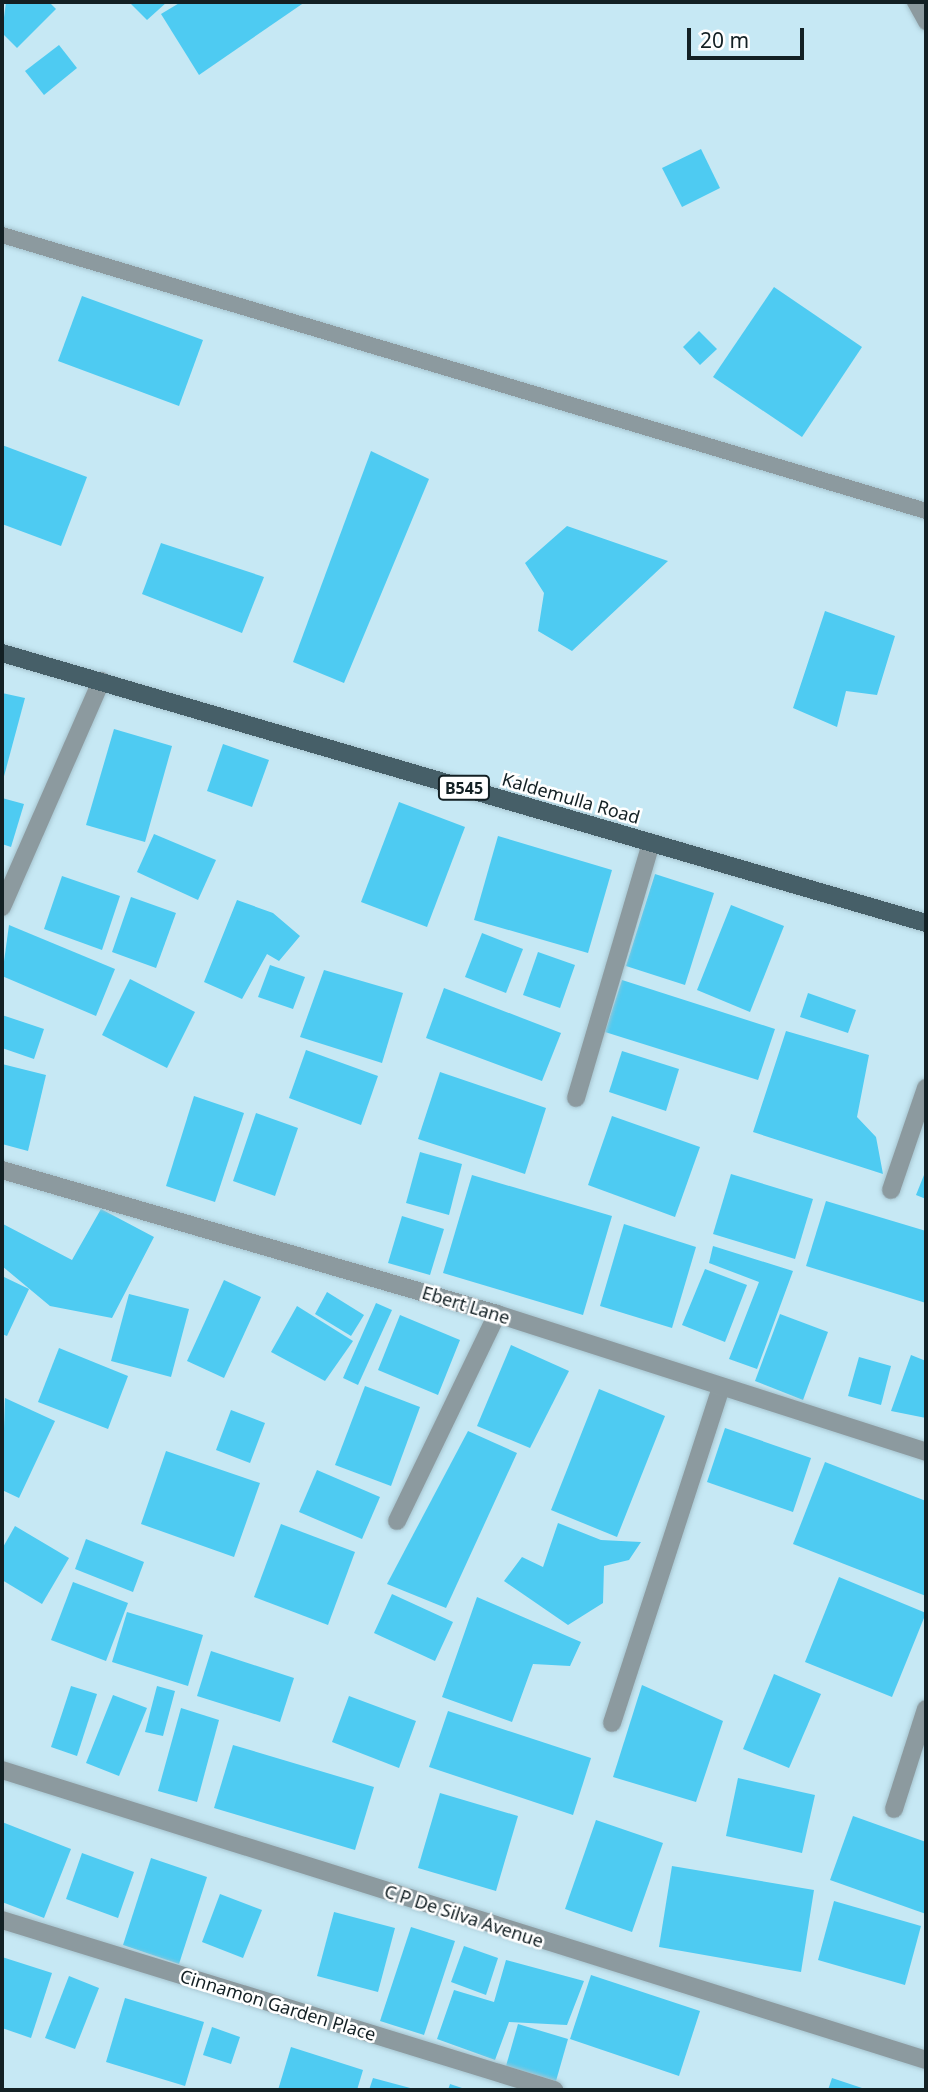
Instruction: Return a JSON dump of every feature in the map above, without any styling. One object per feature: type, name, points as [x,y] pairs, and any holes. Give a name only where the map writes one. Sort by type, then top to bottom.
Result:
[{"type":"main road","name":"Kaldemulla Road","points":[[2,653],[926,923]]},
{"type":"street","points":[[2,907],[101,681]]},
{"type":"street","points":[[576,1098],[651,844]]},
{"type":"street","points":[[891,1190],[926,1087]]},
{"type":"street","name":"Ebert Lane","points":[[2,1170],[496,1314],[720,1390],[926,1452]]},
{"type":"street","points":[[397,1521],[496,1314]]},
{"type":"street","points":[[612,1723],[720,1390]]},
{"type":"street","points":[[894,1809],[926,1709]]},
{"type":"street","name":"C P De Silva Avenue","points":[[2,1770],[926,2060]]},
{"type":"street","name":"Cinnamon Garden Place","points":[[2,1920],[554,2090]]},
{"type":"lane","points":[[915,2],[926,22]]},
{"type":"lane","points":[[2,235],[926,510]]},
{"type":"building","points":[[6,2],[49,2],[56,9],[17,48],[2,33]]},
{"type":"building","points":[[129,2],[167,2],[147,20]]},
{"type":"building","points":[[181,2],[305,2],[199,75],[161,14]]},
{"type":"building","points":[[59,45],[77,68],[44,95],[25,71]]},
{"type":"building","points":[[701,149],[720,188],[682,207],[662,168]]},
{"type":"building","points":[[774,287],[862,347],[802,437],[713,377]]},
{"type":"building","points":[[82,296],[203,340],[179,406],[58,361]]},
{"type":"building","points":[[699,331],[717,349],[700,365],[683,347]]},
{"type":"building","points":[[2,445],[87,477],[61,546],[2,524]]},
{"type":"building","points":[[371,451],[429,479],[344,683],[293,662]]},
{"type":"building","points":[[567,526],[668,561],[572,651],[538,631],[544,593],[525,563]]},
{"type":"building","points":[[161,543],[264,577],[242,633],[142,594]]},
{"type":"building","points":[[825,611],[895,636],[877,695],[846,691],[837,727],[793,708]]},
{"type":"building","points":[[2,693],[25,698],[3,780],[2,780]]},
{"type":"building","points":[[114,729],[172,746],[145,842],[86,825]]},
{"type":"building","points":[[223,744],[269,760],[252,807],[207,791]]},
{"type":"building","points":[[2,798],[24,804],[11,847],[2,844]]},
{"type":"building","points":[[399,802],[465,827],[427,927],[361,902]]},
{"type":"building","points":[[154,834],[216,860],[198,900],[137,872]]},
{"type":"building","points":[[498,836],[612,870],[588,953],[474,920]]},
{"type":"building","points":[[655,874],[714,893],[685,985],[626,966]]},
{"type":"building","points":[[62,876],[120,896],[102,950],[44,929]]},
{"type":"building","points":[[131,897],[176,913],[156,968],[112,952]]},
{"type":"building","points":[[237,900],[273,913],[300,936],[279,961],[267,954],[242,999],[204,982]]},
{"type":"building","points":[[731,905],[784,926],[750,1012],[697,990]]},
{"type":"building","points":[[9,925],[115,969],[96,1016],[2,976]]},
{"type":"building","points":[[482,933],[523,949],[506,993],[465,977]]},
{"type":"building","points":[[538,952],[575,965],[560,1008],[523,995]]},
{"type":"building","points":[[270,965],[305,977],[293,1009],[258,997]]},
{"type":"building","points":[[324,970],[403,993],[382,1063],[300,1037]]},
{"type":"building","points":[[130,979],[195,1012],[167,1068],[102,1035]]},
{"type":"building","points":[[622,980],[775,1029],[758,1080],[605,1032]]},
{"type":"building","points":[[444,988],[561,1033],[542,1081],[426,1038]]},
{"type":"building","points":[[808,993],[856,1010],[848,1033],[800,1017]]},
{"type":"building","points":[[2,1015],[44,1029],[34,1059],[2,1048]]},
{"type":"building","points":[[786,1031],[869,1055],[857,1117],[876,1137],[883,1174],[753,1132]]},
{"type":"building","points":[[306,1050],[378,1076],[361,1125],[289,1098]]},
{"type":"building","points":[[622,1051],[679,1069],[666,1111],[609,1092]]},
{"type":"building","points":[[2,1064],[46,1075],[28,1151],[2,1144]]},
{"type":"building","points":[[440,1072],[546,1108],[525,1174],[418,1139]]},
{"type":"building","points":[[194,1096],[244,1113],[215,1202],[166,1186]]},
{"type":"building","points":[[256,1113],[298,1128],[275,1196],[233,1181]]},
{"type":"building","points":[[612,1116],[700,1147],[675,1217],[588,1185]]},
{"type":"building","points":[[420,1152],[462,1164],[449,1215],[406,1203]]},
{"type":"building","points":[[926,1170],[926,1199],[916,1195]]},
{"type":"building","points":[[731,1174],[813,1199],[795,1259],[713,1234]]},
{"type":"building","points":[[472,1175],[612,1216],[583,1315],[443,1273]]},
{"type":"building","points":[[826,1201],[926,1231],[926,1303],[806,1266]]},
{"type":"building","points":[[101,1209],[154,1237],[112,1318],[50,1306],[2,1266],[3,1224],[72,1260]]},
{"type":"building","points":[[402,1216],[444,1229],[430,1275],[388,1263]]},
{"type":"building","points":[[624,1224],[696,1247],[672,1328],[600,1306]]},
{"type":"building","points":[[713,1246],[793,1271],[757,1369],[729,1359],[759,1282],[709,1263]]},
{"type":"building","points":[[705,1269],[747,1285],[725,1342],[682,1325]]},
{"type":"building","points":[[2,1276],[29,1289],[7,1336],[2,1334]]},
{"type":"building","points":[[224,1280],[261,1297],[224,1378],[187,1361]]},
{"type":"building","points":[[327,1292],[364,1315],[351,1336],[315,1314]]},
{"type":"building","points":[[129,1294],[189,1309],[171,1377],[111,1361]]},
{"type":"building","points":[[376,1303],[392,1310],[358,1385],[343,1378]]},
{"type":"building","points":[[297,1306],[353,1341],[325,1381],[271,1352]]},
{"type":"building","points":[[780,1314],[828,1332],[803,1400],[755,1381]]},
{"type":"building","points":[[400,1315],[460,1340],[438,1395],[378,1370]]},
{"type":"building","points":[[511,1345],[569,1371],[530,1448],[477,1426]]},
{"type":"building","points":[[59,1348],[128,1376],[108,1429],[38,1402]]},
{"type":"building","points":[[911,1355],[926,1361],[926,1418],[891,1411]]},
{"type":"building","points":[[859,1357],[891,1366],[881,1405],[848,1396]]},
{"type":"building","points":[[365,1386],[420,1407],[391,1486],[335,1465]]},
{"type":"building","points":[[599,1389],[665,1416],[617,1537],[551,1510]]},
{"type":"building","points":[[5,1398],[55,1421],[19,1498],[2,1490]]},
{"type":"building","points":[[231,1410],[265,1423],[250,1463],[216,1450]]},
{"type":"building","points":[[725,1428],[811,1458],[793,1512],[707,1482]]},
{"type":"building","points":[[468,1431],[517,1453],[446,1608],[387,1584]]},
{"type":"building","points":[[166,1451],[260,1483],[234,1557],[141,1524]]},
{"type":"building","points":[[825,1462],[926,1501],[926,1596],[793,1544]]},
{"type":"building","points":[[317,1470],[380,1497],[362,1539],[299,1512]]},
{"type":"building","points":[[558,1523],[601,1540],[641,1542],[629,1560],[604,1566],[603,1603],[568,1625],[504,1581],[522,1557],[543,1567]]},
{"type":"building","points":[[281,1524],[355,1552],[328,1625],[254,1597]]},
{"type":"building","points":[[15,1526],[69,1558],[42,1604],[2,1580],[2,1549]]},
{"type":"building","points":[[86,1539],[144,1562],[133,1592],[75,1569]]},
{"type":"building","points":[[839,1577],[926,1613],[892,1697],[805,1662]]},
{"type":"building","points":[[73,1582],[128,1603],[106,1661],[51,1640]]},
{"type":"building","points":[[392,1594],[453,1622],[435,1661],[374,1633]]},
{"type":"building","points":[[477,1597],[581,1642],[570,1666],[533,1664],[512,1722],[442,1697]]},
{"type":"building","points":[[127,1612],[203,1635],[188,1686],[112,1662]]},
{"type":"building","points":[[211,1651],[294,1678],[280,1722],[197,1696]]},
{"type":"building","points":[[774,1674],[821,1694],[789,1768],[743,1749]]},
{"type":"building","points":[[642,1685],[723,1721],[696,1802],[613,1777]]},
{"type":"building","points":[[71,1686],[97,1694],[77,1756],[51,1747]]},
{"type":"building","points":[[157,1686],[175,1691],[163,1736],[145,1732]]},
{"type":"building","points":[[113,1695],[147,1708],[119,1776],[86,1763]]},
{"type":"building","points":[[349,1696],[416,1721],[399,1768],[332,1742]]},
{"type":"building","points":[[181,1708],[219,1720],[197,1802],[158,1791]]},
{"type":"building","points":[[448,1711],[591,1758],[573,1815],[429,1767]]},
{"type":"building","points":[[233,1745],[374,1787],[355,1850],[214,1808]]},
{"type":"building","points":[[738,1778],[815,1795],[802,1853],[726,1836]]},
{"type":"building","points":[[440,1793],[518,1816],[496,1891],[418,1868]]},
{"type":"building","points":[[853,1816],[926,1842],[926,1914],[830,1880]]},
{"type":"building","points":[[596,1820],[663,1843],[632,1932],[565,1909]]},
{"type":"building","points":[[2,1822],[71,1849],[44,1918],[2,1902]]},
{"type":"building","points":[[82,1853],[134,1872],[118,1918],[66,1899]]},
{"type":"building","points":[[151,1858],[207,1877],[179,1964],[123,1945]]},
{"type":"building","points":[[672,1866],[814,1890],[801,1972],[659,1947]]},
{"type":"building","points":[[220,1894],[262,1910],[243,1958],[202,1942]]},
{"type":"building","points":[[834,1901],[921,1926],[905,1985],[818,1960]]},
{"type":"building","points":[[334,1912],[395,1928],[378,1992],[317,1976]]},
{"type":"building","points":[[411,1927],[455,1941],[424,2035],[380,2021]]},
{"type":"building","points":[[464,1946],[498,1958],[486,1995],[451,1982]]},
{"type":"building","points":[[2,1957],[52,1973],[31,2038],[2,2028]]},
{"type":"building","points":[[506,1960],[584,1981],[567,2025],[509,2022],[495,2060],[437,2039],[454,1990],[494,2002]]},
{"type":"building","points":[[591,1975],[700,2011],[679,2076],[570,2039]]},
{"type":"building","points":[[69,1976],[99,1988],[75,2049],[45,2038]]},
{"type":"building","points":[[125,1998],[204,2022],[185,2086],[106,2062]]},
{"type":"building","points":[[518,2024],[568,2039],[556,2081],[506,2066]]},
{"type":"building","points":[[212,2027],[240,2037],[231,2064],[203,2055]]},
{"type":"building","points":[[291,2047],[363,2070],[357,2090],[278,2090]]},
{"type":"building","points":[[373,2078],[414,2089],[414,2090],[369,2090]]},
{"type":"building","points":[[832,2078],[868,2090],[828,2090]]},
{"type":"building","points":[[450,2084],[468,2090],[448,2090]]}]
